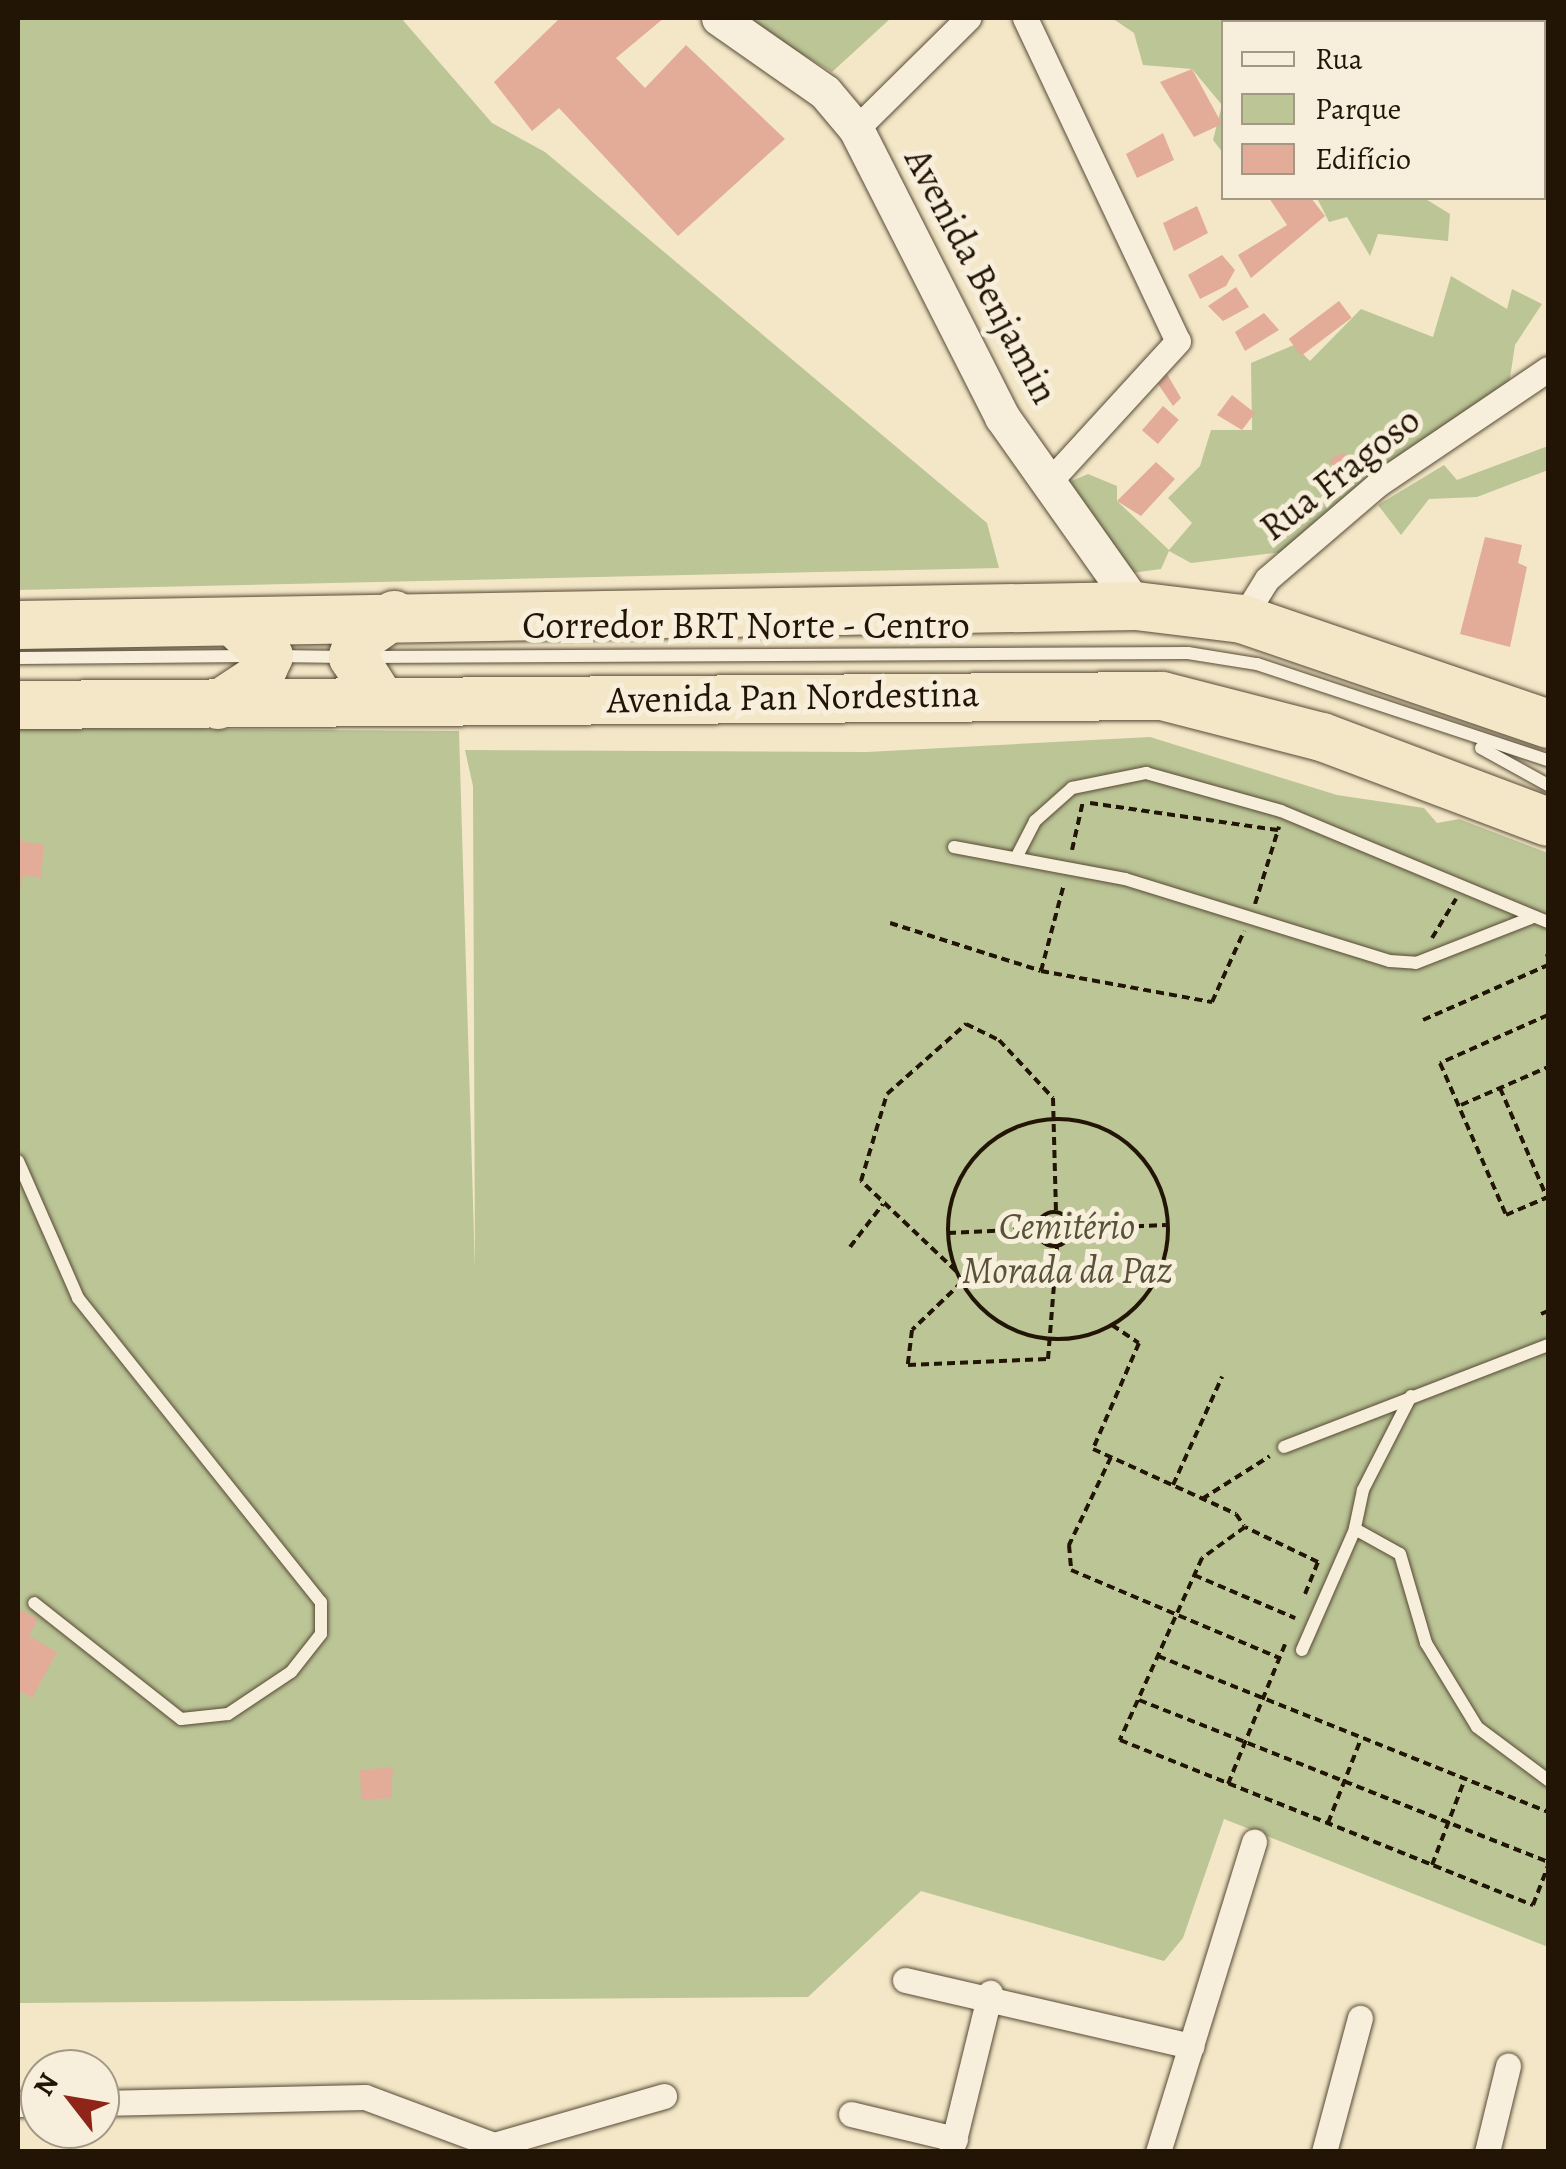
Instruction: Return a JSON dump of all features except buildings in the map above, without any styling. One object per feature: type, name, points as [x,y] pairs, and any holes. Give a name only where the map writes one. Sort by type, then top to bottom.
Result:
[{"type":"highway","points":[[18,625],[1136,606],[1242,619],[1548,724]]},
{"type":"highway","points":[[382,702],[353,657],[358,640],[394,616]]},
{"type":"highway","points":[[218,705],[258,678],[269,656],[235,624]]},
{"type":"highway","name":"Avenida Pan Nordestina","points":[[18,705],[1162,696],[1291,727],[1548,822]]},
{"type":"street","points":[[856,129],[968,18]]},
{"type":"street","points":[[1025,18],[1178,341],[1049,482]]},
{"type":"street","name":"Avenida Benjamin","points":[[741,23],[826,92],[856,129],[978,376],[1136,606]]},
{"type":"street","name":"Rua Fragoso","points":[[1242,619],[1267,579],[1378,484],[1548,370]]},
{"type":"street","points":[[1158,2152],[1254,1842]]},
{"type":"street","points":[[905,1980],[990,1994],[1192,2046]]},
{"type":"street","points":[[851,2114],[953,2145],[990,1994]]},
{"type":"street","points":[[1324,2152],[1360,2018]]},
{"type":"street","points":[[1487,2152],[1508,2066]]},
{"type":"street","points":[[120,2103],[366,2097],[494,2148],[664,2096]]},
{"type":"lane","name":"Corredor BRT Norte - Centro","points":[[18,658],[1188,653],[1296,676],[1462,737],[1548,760]]},
{"type":"lane","name":"Corredor BRT Norte - Centro","points":[[1462,737],[1548,785]]},
{"type":"lane","points":[[1016,858],[1035,821],[1072,788],[1120,774],[1183,780],[1464,886],[1530,918],[1548,922]]},
{"type":"lane","points":[[954,847],[1125,878],[1416,963],[1530,918]]},
{"type":"lane","points":[[18,1161],[78,1298],[321,1602],[321,1634],[292,1672],[228,1714],[182,1718],[34,1603]]},
{"type":"lane","points":[[1284,1447],[1548,1345]]},
{"type":"lane","points":[[1302,1650],[1355,1529],[1363,1490],[1412,1396]]},
{"type":"lane","points":[[1355,1529],[1400,1554],[1426,1643],[1477,1727],[1548,1780]]},
{"type":"path","points":[[1072,788],[1083,802],[1278,830]]},
{"type":"path","points":[[1416,963],[1464,886]]},
{"type":"path","points":[[890,923],[1041,971],[1212,1002]]},
{"type":"path","points":[[1423,1020],[1548,965]]},
{"type":"path","points":[[1500,1088],[1548,1198],[1506,1215],[1440,1063],[1548,1015]]},
{"type":"path","points":[[956,1271],[862,1181],[886,1094],[966,1024],[999,1040],[1054,1098],[1060,1118],[1056,1212],[1071,1229]]},
{"type":"path","points":[[1459,1106],[1548,1069]]},
{"type":"path","points":[[1060,1118],[1101,1127],[1135,1150],[1159,1184],[1168,1225],[1154,1282],[1112,1324],[1054,1339],[995,1320],[962,1282],[948,1234],[956,1190],[979,1152],[1016,1127],[1060,1118]]},
{"type":"path","points":[[850,1247],[883,1204]]},
{"type":"path","points":[[948,1234],[1037,1229],[1056,1212]]},
{"type":"path","points":[[962,1282],[912,1330],[908,1365],[1048,1359],[1054,1339],[1057,1246],[1071,1229],[1168,1225]]},
{"type":"path","points":[[1037,1229],[1057,1246]]},
{"type":"path","points":[[1540,1314],[1548,1311]]},
{"type":"path","points":[[1112,1324],[1138,1343],[1093,1449],[1202,1499],[1245,1527],[1318,1562],[1228,1784]]},
{"type":"path","points":[[1173,1485],[1222,1377]]},
{"type":"path","points":[[1202,1499],[1284,1447]]},
{"type":"path","points":[[1111,1458],[1069,1545],[1071,1570],[1279,1658]]},
{"type":"path","points":[[1138,1700],[1548,1864],[1533,1905],[1120,1740],[1176,1614],[1202,1558],[1245,1527]]},
{"type":"path","points":[[1194,1575],[1296,1618]]},
{"type":"path","points":[[1158,1656],[1548,1812]]},
{"type":"path","points":[[1328,1823],[1362,1738]]},
{"type":"path","points":[[1432,1865],[1465,1778]]},
{"type":"green space","points":[[18,18],[401,18],[492,123],[545,152],[987,523],[999,568],[18,590]]},
{"type":"green space","points":[[741,18],[891,18],[832,72]]},
{"type":"green space","points":[[1112,18],[1430,18],[1221,20],[1221,104],[1192,69],[1143,65],[1134,33]]},
{"type":"green space","points":[[1221,109],[1221,150],[1213,140]]},
{"type":"green space","points":[[1318,200],[1427,200],[1450,214],[1448,241],[1378,234],[1370,256],[1347,217],[1329,222]]},
{"type":"green space","points":[[1451,276],[1507,309],[1512,289],[1542,304],[1515,345],[1508,391],[1283,552],[1191,563],[1169,551],[1161,569],[1124,574],[1060,486],[1088,474],[1117,486],[1117,501],[1169,550],[1192,523],[1168,498],[1200,466],[1211,430],[1252,430],[1251,363],[1294,345],[1310,361],[1361,309],[1433,337]]},
{"type":"green space","points":[[1548,446],[1548,470],[1477,497],[1429,499],[1401,535],[1378,505],[1444,465],[1457,480]]},
{"type":"green space","name":"Cemitério Morada da Paz","points":[[18,728],[459,731],[475,1270],[473,786],[465,750],[867,752],[1150,737],[1337,795],[1424,808],[1437,823],[1459,819],[1548,853],[1548,1947],[1224,1819],[1183,1938],[1164,1961],[921,1891],[808,1997],[18,2003]]}]
